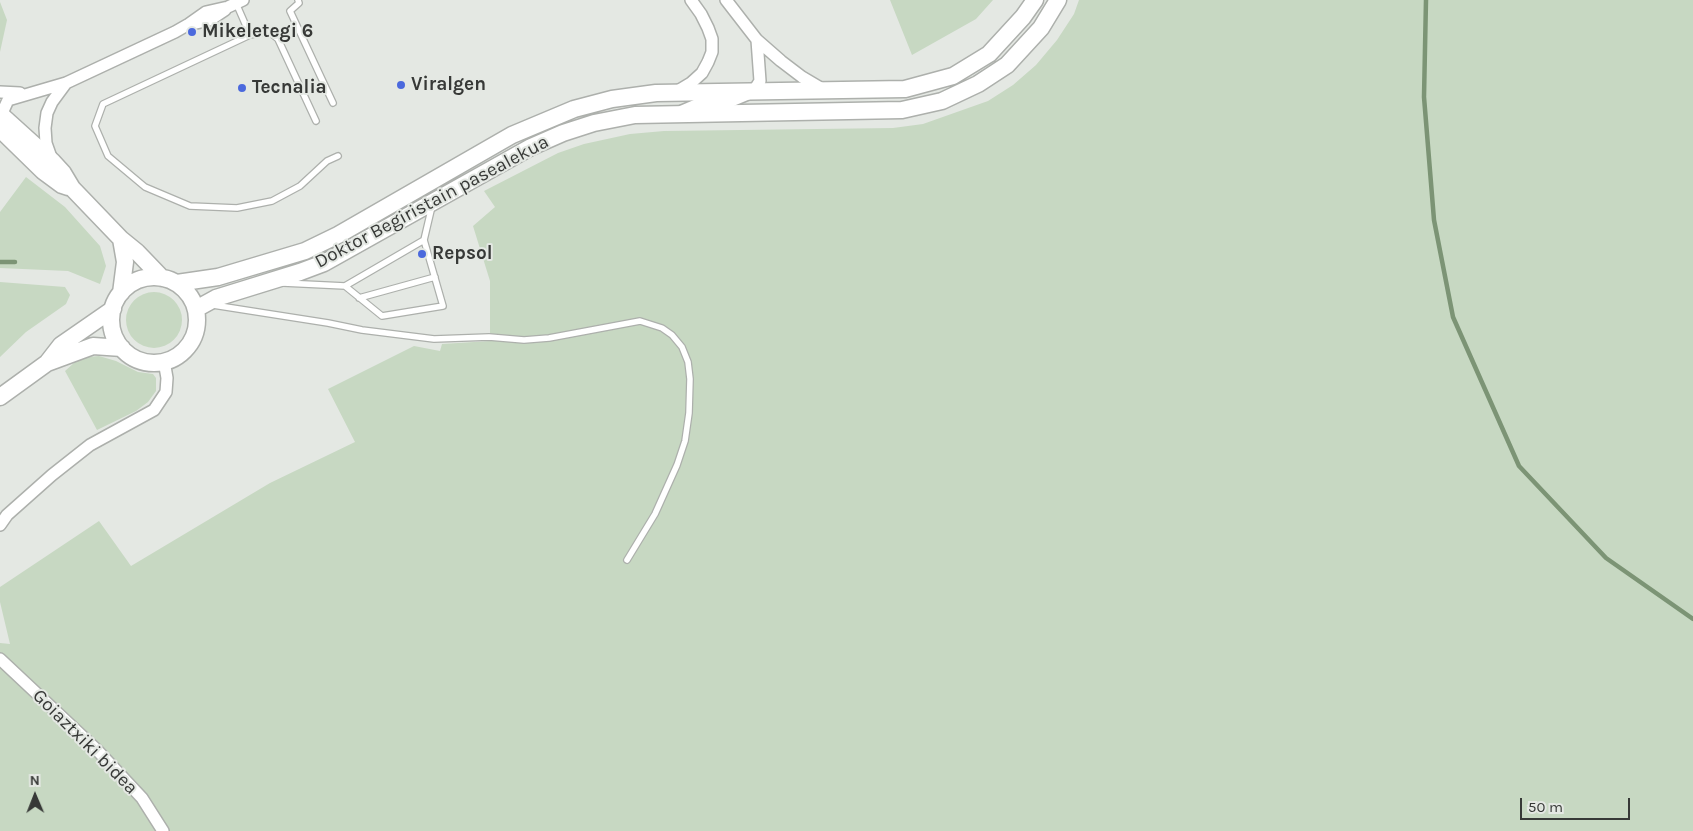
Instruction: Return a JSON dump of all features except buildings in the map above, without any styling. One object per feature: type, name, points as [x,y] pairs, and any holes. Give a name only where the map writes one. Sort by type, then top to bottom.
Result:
[{"type":"main road","name":"Doktor Begiristain pasealekua","points":[[754,92],[905,89],[953,76],[989,54],[1024,17],[1035,0]]},
{"type":"main road","name":"Doktor Begiristain pasealekua","points":[[201,306],[216,298],[324,263],[531,147],[563,133],[594,123],[635,114],[902,110],[942,101],[978,84],[1007,65],[1041,28],[1058,0]]},
{"type":"main road","points":[[120,293],[129,285],[150,277],[169,280],[218,277],[305,251],[345,231],[512,135],[574,108],[612,99],[656,92],[754,92]]},
{"type":"main road","points":[[2,121],[52,161],[63,173],[72,188],[121,239],[169,280],[185,290],[201,306],[195,334],[189,345],[180,354],[169,360],[144,361],[132,356],[122,348],[115,337],[112,325],[113,309],[120,293],[125,262],[121,239]]},
{"type":"main road","points":[[2,121],[21,148],[43,171],[62,185],[72,188]]},
{"type":"main road","points":[[0,397],[47,363],[62,345],[113,309]]},
{"type":"main road","points":[[47,363],[93,346],[122,348]]},
{"type":"street","points":[[676,92],[692,83],[702,73],[712,52],[712,40],[708,28],[691,0]]},
{"type":"street","points":[[726,0],[757,40],[802,77],[826,91]]},
{"type":"street","points":[[2,121],[3,111],[8,100],[26,93],[66,83],[189,24],[206,12],[236,3]]},
{"type":"street","points":[[754,92],[760,81],[757,40]]},
{"type":"street","points":[[52,161],[46,143],[47,113],[52,102],[66,83]]},
{"type":"street","points":[[0,92],[26,93]]},
{"type":"street","name":"Doktor Begiristain pasealekua","points":[[673,114],[696,106],[729,102],[754,92]]},
{"type":"street","points":[[0,526],[7,515],[52,475],[90,445],[154,410],[166,392],[167,378],[164,361]]},
{"type":"street","name":"Goiaztxiki bidea","points":[[0,659],[97,750],[142,798],[163,831]]},
{"type":"lane","points":[[301,1],[290,11],[333,102]]},
{"type":"lane","points":[[236,3],[250,35]]},
{"type":"lane","points":[[316,121],[278,39],[268,31],[250,35],[103,104],[95,126],[108,156],[145,187],[190,206],[237,208],[272,201],[300,186],[328,161],[338,156]]},
{"type":"lane","points":[[345,286],[382,316],[443,306],[424,240],[433,202]]},
{"type":"lane","points":[[266,283],[345,286],[424,240]]},
{"type":"lane","points":[[359,298],[435,277]]},
{"type":"lane","points":[[201,306],[434,339],[489,337],[524,340],[549,338],[640,321],[662,328],[672,335],[682,347],[688,362],[690,387],[685,441],[678,465],[655,514],[627,560]]},
{"type":"green space","points":[[890,0],[993,0],[976,19],[912,55]]},
{"type":"green space","points":[[1079,0],[1693,0],[1693,831],[0,831],[0,643],[10,644],[0,602],[0,587],[99,521],[131,566],[270,483],[355,442],[328,389],[414,346],[440,351],[442,344],[490,341],[490,281],[473,226],[495,207],[484,191],[558,153],[584,144],[630,134],[664,131],[893,128],[923,124],[988,101],[1013,85],[1036,65],[1057,40],[1074,14]]},
{"type":"green space","points":[[0,2],[7,20],[0,52]]},
{"type":"green space","points":[[26,177],[65,207],[100,246],[106,266],[100,284],[68,271],[0,268],[0,212]]},
{"type":"green space","points":[[0,282],[65,287],[70,295],[66,304],[26,332],[0,357]]},
{"type":"green space","points":[[148,292],[160,292],[174,300],[182,314],[180,331],[174,340],[160,348],[148,348],[138,343],[131,336],[126,326],[126,314],[131,304],[138,297]]},
{"type":"green space","points":[[99,356],[116,361],[138,372],[153,374],[156,378],[156,391],[148,402],[136,411],[97,430],[65,371],[75,362],[87,357]]},
{"type":"waterway","points":[[1426,0],[1424,97],[1434,220],[1453,317],[1519,466],[1606,558],[1693,619]]},
{"type":"waterway","points":[[0,262],[15,262]]},
{"type":"place","name":"Mikeletegi 6","points":[[192,32]]},
{"type":"place","name":"Viralgen","points":[[401,85]]},
{"type":"place","name":"Tecnalia","points":[[242,88]]},
{"type":"place","name":"Repsol","points":[[422,254]]}]
